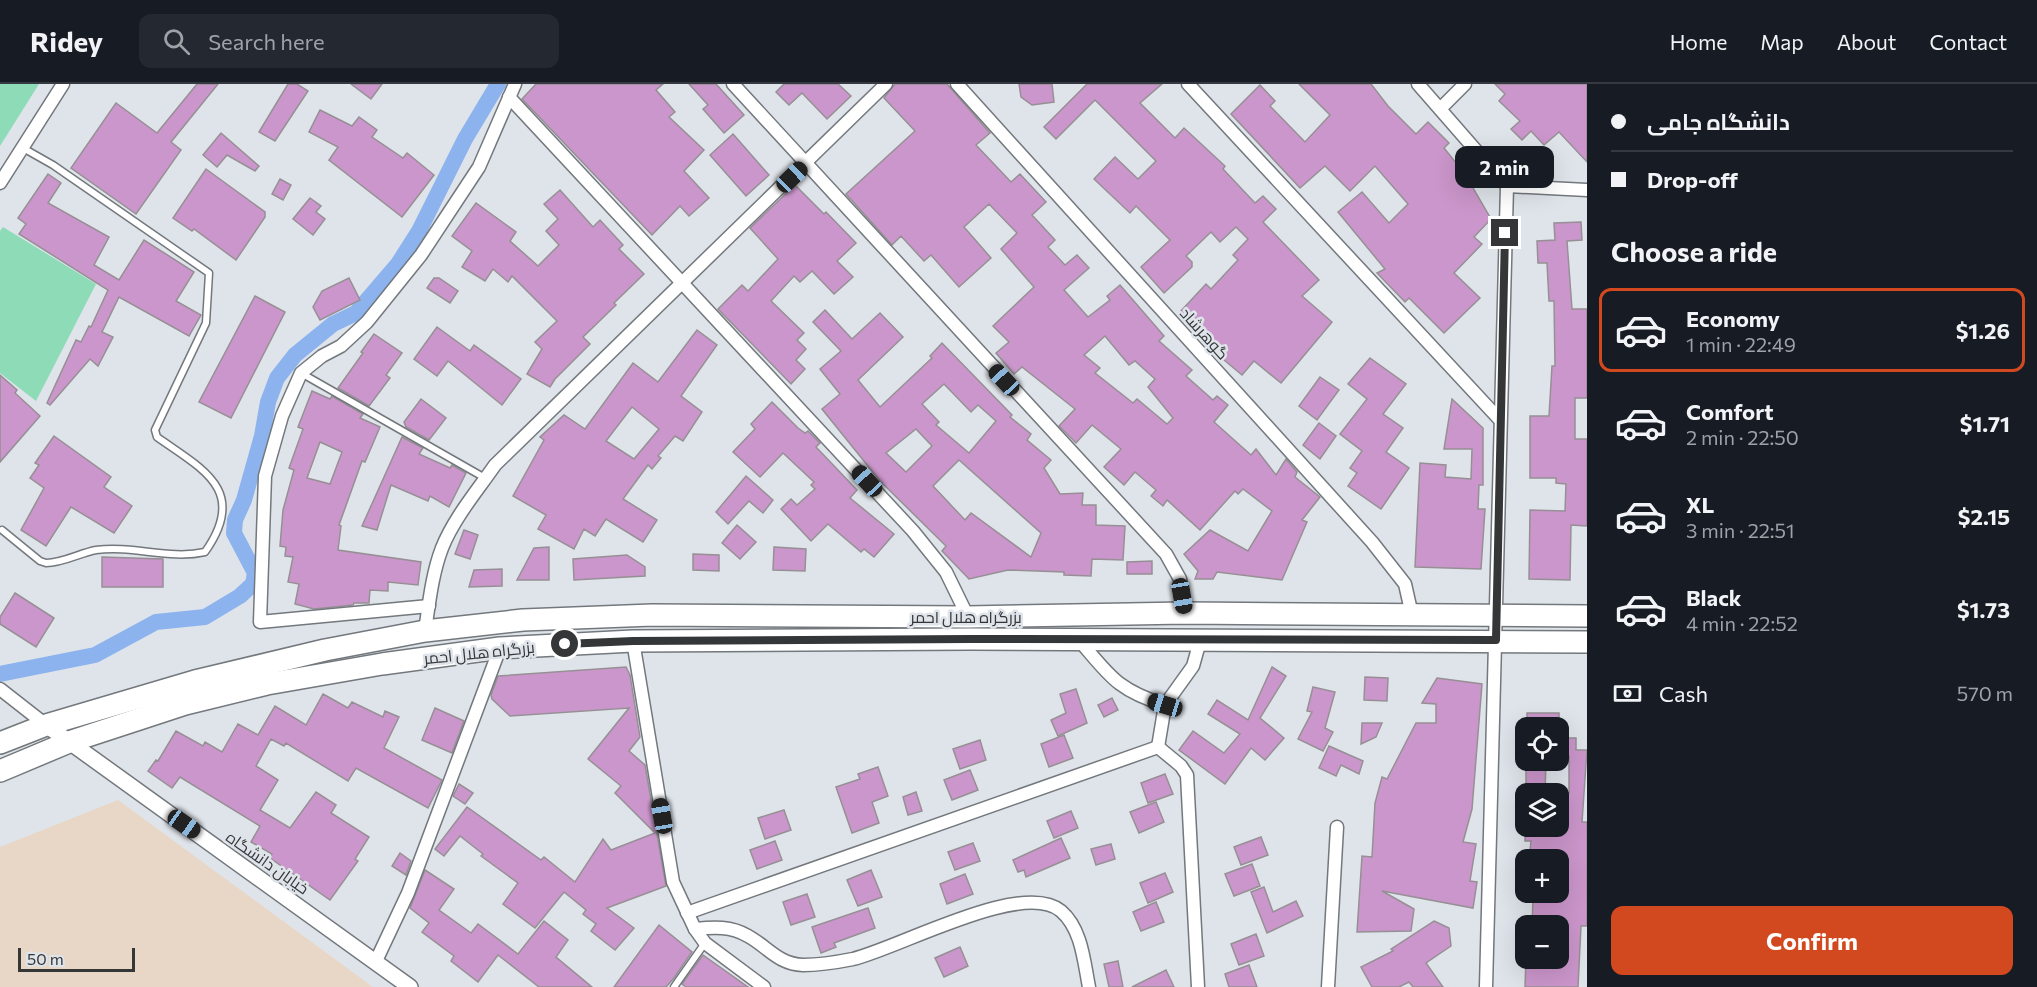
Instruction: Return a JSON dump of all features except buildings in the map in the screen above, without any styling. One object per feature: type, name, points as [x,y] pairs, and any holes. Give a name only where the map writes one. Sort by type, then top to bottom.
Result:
[{"type":"highway","name":"بزرگراه هلال احمر","points":[[0,743],[46,725],[195,681],[325,650],[425,631],[523,620],[652,615],[968,617],[1185,613],[1587,616]]},
{"type":"highway","name":"بزرگراه هلال احمر","points":[[0,771],[69,742],[185,704],[267,684],[382,664],[500,648],[633,641],[1496,640],[1587,642]]},
{"type":"street","points":[[0,183],[63,84]]},
{"type":"street","points":[[429,606],[260,622],[265,476],[282,416],[301,373],[322,356],[341,346],[368,322],[421,255],[479,167],[515,84]]},
{"type":"street","points":[[733,84],[1166,554],[1179,579],[1185,613]]},
{"type":"street","points":[[425,631],[442,548],[495,465],[886,84]]},
{"type":"street","name":"گوهرشاد","points":[[957,84],[1372,542],[1405,584],[1412,615]]},
{"type":"street","points":[[1188,84],[1500,420]]},
{"type":"street","points":[[1418,84],[1507,186],[1486,987]]},
{"type":"street","points":[[1440,109],[1465,84]]},
{"type":"street","points":[[508,98],[913,531],[946,572],[968,617]]},
{"type":"street","points":[[1507,186],[1587,190]]},
{"type":"street","points":[[1079,640],[1113,680],[1135,696],[1165,705]]},
{"type":"street","points":[[633,641],[674,882],[695,929],[705,943],[764,987]]},
{"type":"street","points":[[1158,747],[1165,705],[1193,666],[1200,641]]},
{"type":"street","points":[[376,961],[408,893],[500,648]]},
{"type":"street","points":[[0,689],[46,725]]},
{"type":"street","name":"خیابان دانشگاه","points":[[46,725],[410,987]]},
{"type":"street","points":[[687,913],[1158,747]]},
{"type":"street","points":[[1158,747],[1181,766],[1187,775],[1198,987]]},
{"type":"street","points":[[1328,987],[1337,827]]},
{"type":"street","points":[[695,929],[720,926],[747,935],[780,960],[802,965],[854,959],[999,907],[1025,901],[1048,903],[1062,912],[1077,933],[1089,987]]},
{"type":"lane","points":[[2,530],[40,561],[46,563],[95,550],[131,549],[188,556],[205,552],[217,534],[221,508],[218,486],[207,472],[157,437],[156,430],[206,323],[209,273],[53,165],[23,148]]},
{"type":"lane","points":[[301,373],[486,479]]},
{"type":"lane","points":[[674,987],[705,943]]},
{"type":"shaded area","points":[[118,800],[373,987],[0,987],[0,847]]},
{"type":"green space","points":[[0,84],[39,84],[0,146]]},
{"type":"green space","points":[[3,227],[96,284],[36,401],[0,373],[0,231]]},
{"type":"waterway","points":[[0,674],[95,655],[156,622],[205,617],[240,596],[253,584],[255,573],[234,533],[235,520],[244,500],[262,436],[268,402],[277,378],[295,355],[333,324],[356,313],[398,264],[419,231],[465,139],[498,84]]},
{"type":"route","points":[[565,644],[633,641],[970,639],[1496,640],[1505,233]]}]
